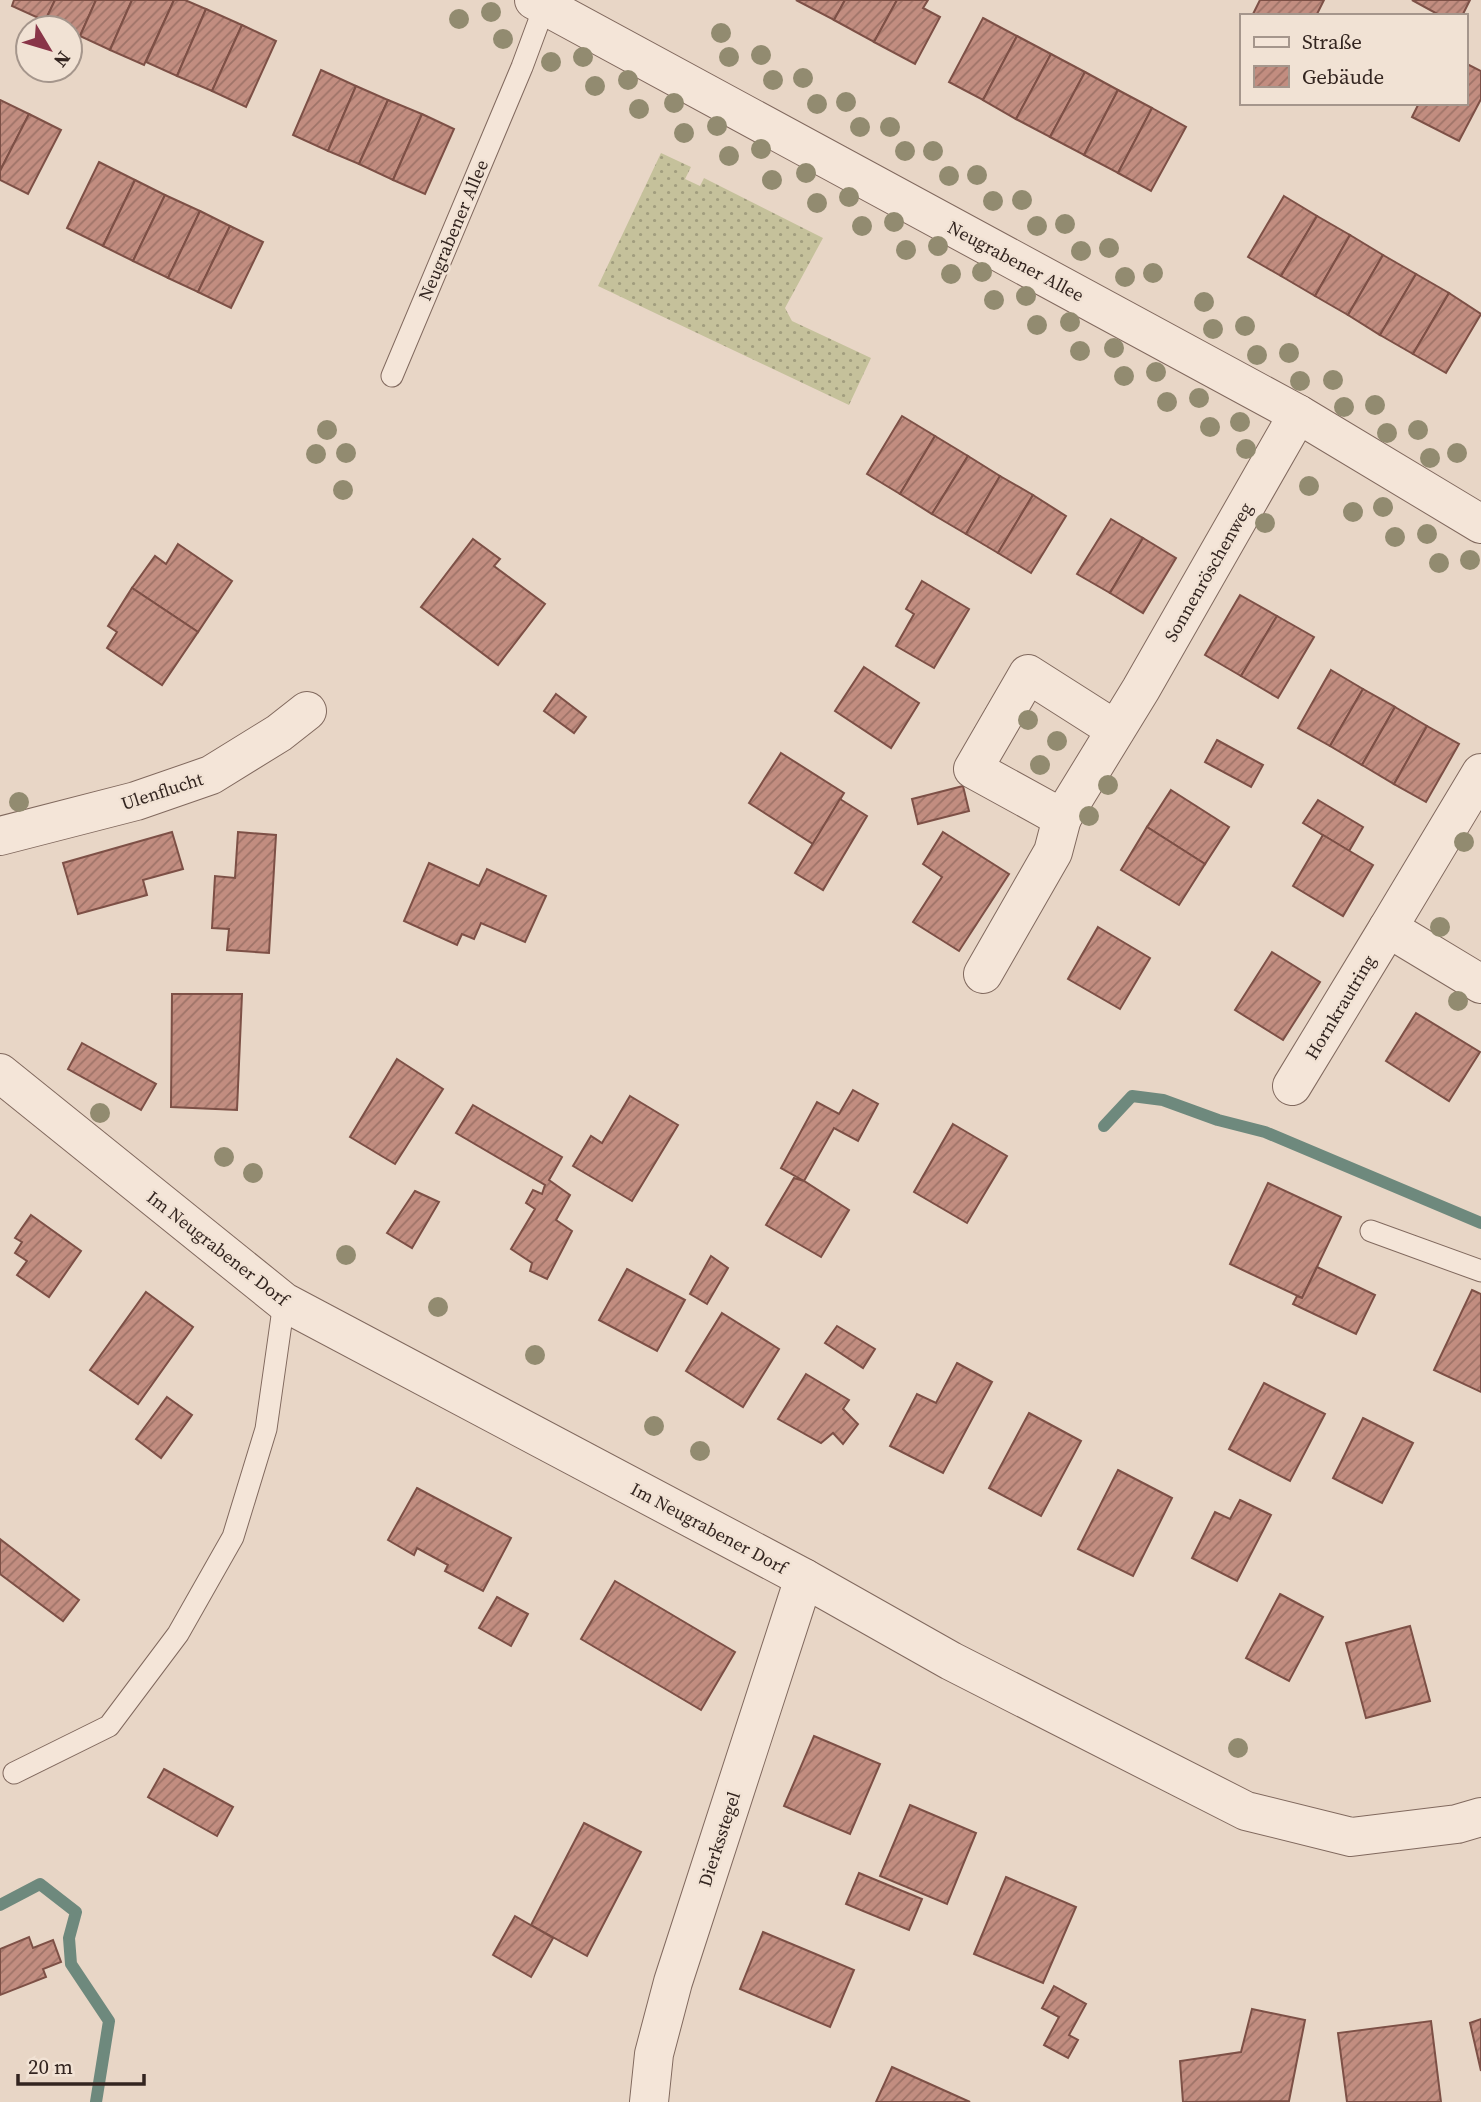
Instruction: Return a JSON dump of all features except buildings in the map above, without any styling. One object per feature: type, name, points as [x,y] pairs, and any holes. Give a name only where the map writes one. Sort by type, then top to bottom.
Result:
[{"type":"street","name":"Neugrabener Allee","points":[[540,3],[1298,414],[1481,524]]},
{"type":"street","name":"Sonnenröschenweg","points":[[983,974],[1053,852],[1062,818],[1116,730],[1298,414]]},
{"type":"street","points":[[1062,818],[973,769],[1028,674],[1116,730]]},
{"type":"street","name":"Ulenflucht","points":[[0,836],[136,802],[211,775],[279,733],[307,711]]},
{"type":"street","name":"Hornkrautring","points":[[1293,1086],[1481,773]]},
{"type":"street","points":[[1388,928],[1481,984]]},
{"type":"street","name":"Im Neugrabener Dorf","points":[[0,1073],[284,1302],[804,1578],[958,1664],[1246,1811],[1350,1837],[1457,1825],[1481,1817]]},
{"type":"street","name":"Dierksstegel","points":[[649,2102],[654,2054],[673,1982],[804,1578]]},
{"type":"lane","name":"Neugrabener Allee","points":[[392,376],[522,67],[540,3]]},
{"type":"lane","points":[[1371,1231],[1481,1270]]},
{"type":"lane","points":[[14,1773],[109,1726],[178,1634],[233,1537],[266,1429],[284,1302]]},
{"type":"shaded area","points":[[661,153],[691,167],[685,179],[700,186],[704,178],[823,238],[785,308],[792,321],[871,358],[849,405],[598,286]]},
{"type":"waterway","points":[[1104,1126],[1132,1096],[1163,1100],[1218,1120],[1265,1132],[1481,1223]]},
{"type":"waterway","points":[[0,1905],[40,1884],[76,1912],[69,1938],[71,1964],[109,2021],[96,2102]]}]
